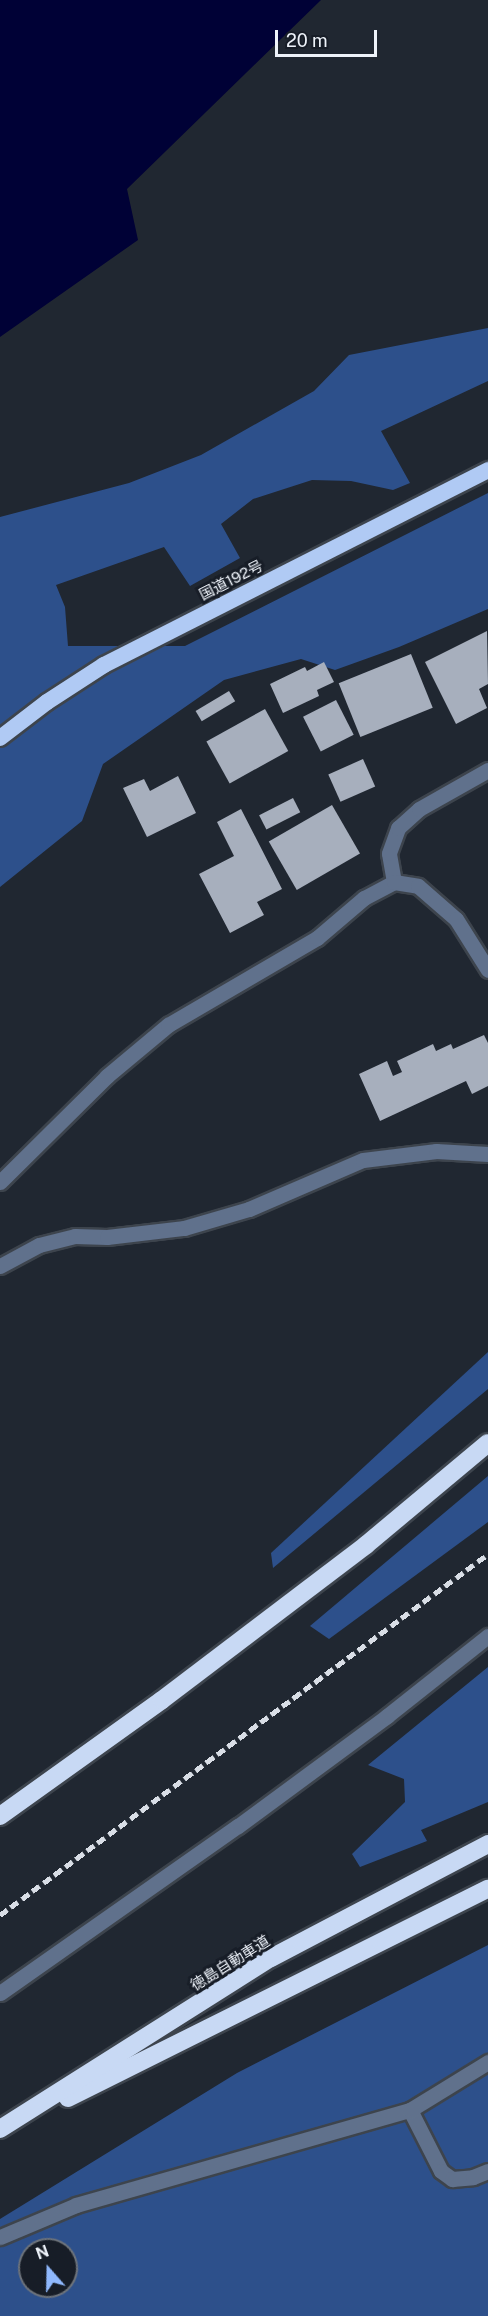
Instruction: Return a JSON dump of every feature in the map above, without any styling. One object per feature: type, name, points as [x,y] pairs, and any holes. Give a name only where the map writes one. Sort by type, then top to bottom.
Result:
[{"type":"highway","name":"国道192号","points":[[0,738],[47,702],[104,665],[488,470]]},
{"type":"highway","points":[[0,1816],[199,1672],[366,1545],[488,1443]]},
{"type":"highway","name":"徳島自動車道","points":[[0,2131],[271,1958],[488,1844]]},
{"type":"highway","name":"徳島自動車道","points":[[0,2131],[488,1889]]},
{"type":"street","points":[[394,882],[389,853],[398,828],[419,809],[488,770]]},
{"type":"street","points":[[0,1182],[107,1076],[168,1025],[317,938],[364,898],[394,882],[418,886],[456,919],[488,970]]},
{"type":"street","points":[[0,1266],[39,1245],[66,1238],[184,1228],[249,1209],[363,1160],[436,1150],[488,1154]]},
{"type":"street","points":[[0,1993],[266,1805],[387,1716],[488,1636]]},
{"type":"street","points":[[0,2237],[76,2205],[410,2110],[488,2062]]},
{"type":"street","points":[[410,2110],[441,2171],[452,2179],[473,2177],[488,2171]]},
{"type":"shaded area","points":[[0,0],[321,0],[127,189],[138,240],[0,337]]},
{"type":"shaded area","points":[[488,328],[488,381],[381,431],[410,483],[393,490],[351,481],[312,480],[253,499],[221,524],[240,558],[190,586],[164,547],[56,585],[65,607],[68,646],[185,646],[488,493],[488,609],[399,647],[335,670],[301,659],[224,680],[103,764],[82,821],[0,887],[0,517],[129,483],[201,455],[314,391],[349,355]]},
{"type":"shaded area","points":[[488,1352],[488,1389],[273,1568],[271,1553]]},
{"type":"shaded area","points":[[488,1476],[488,1522],[329,1639],[310,1626]]},
{"type":"shaded area","points":[[488,1667],[488,1802],[421,1830],[427,1841],[360,1867],[352,1854],[405,1802],[404,1779],[368,1765]]},
{"type":"shaded area","points":[[488,1945],[488,2316],[0,2316],[0,2219],[237,2073]]},
{"type":"building","points":[[487,631],[488,684],[479,689],[487,708],[456,724],[425,662]]},
{"type":"building","points":[[411,654],[433,708],[360,737],[339,683]]},
{"type":"building","points":[[324,662],[334,682],[317,690],[319,696],[283,713],[270,684],[305,667],[307,671]]},
{"type":"building","points":[[229,691],[235,701],[202,721],[196,711]]},
{"type":"building","points":[[336,700],[354,735],[321,752],[303,717]]},
{"type":"building","points":[[265,709],[288,751],[230,783],[206,741]]},
{"type":"building","points":[[363,759],[375,786],[340,802],[328,774]]},
{"type":"building","points":[[178,776],[196,813],[147,837],[123,788],[144,779],[150,791]]},
{"type":"building","points":[[293,798],[300,812],[266,830],[259,815]]},
{"type":"building","points":[[332,805],[360,853],[297,890],[269,842]]},
{"type":"building","points":[[241,809],[282,889],[257,902],[264,915],[230,933],[199,874],[234,856],[217,822]]},
{"type":"building","points":[[484,1035],[488,1043],[488,1086],[472,1094],[466,1081],[380,1121],[359,1074],[387,1061],[393,1076],[402,1072],[397,1061],[433,1044],[436,1051],[451,1044],[453,1049]]},
{"type":"railway","points":[[0,1915],[488,1554]]}]
